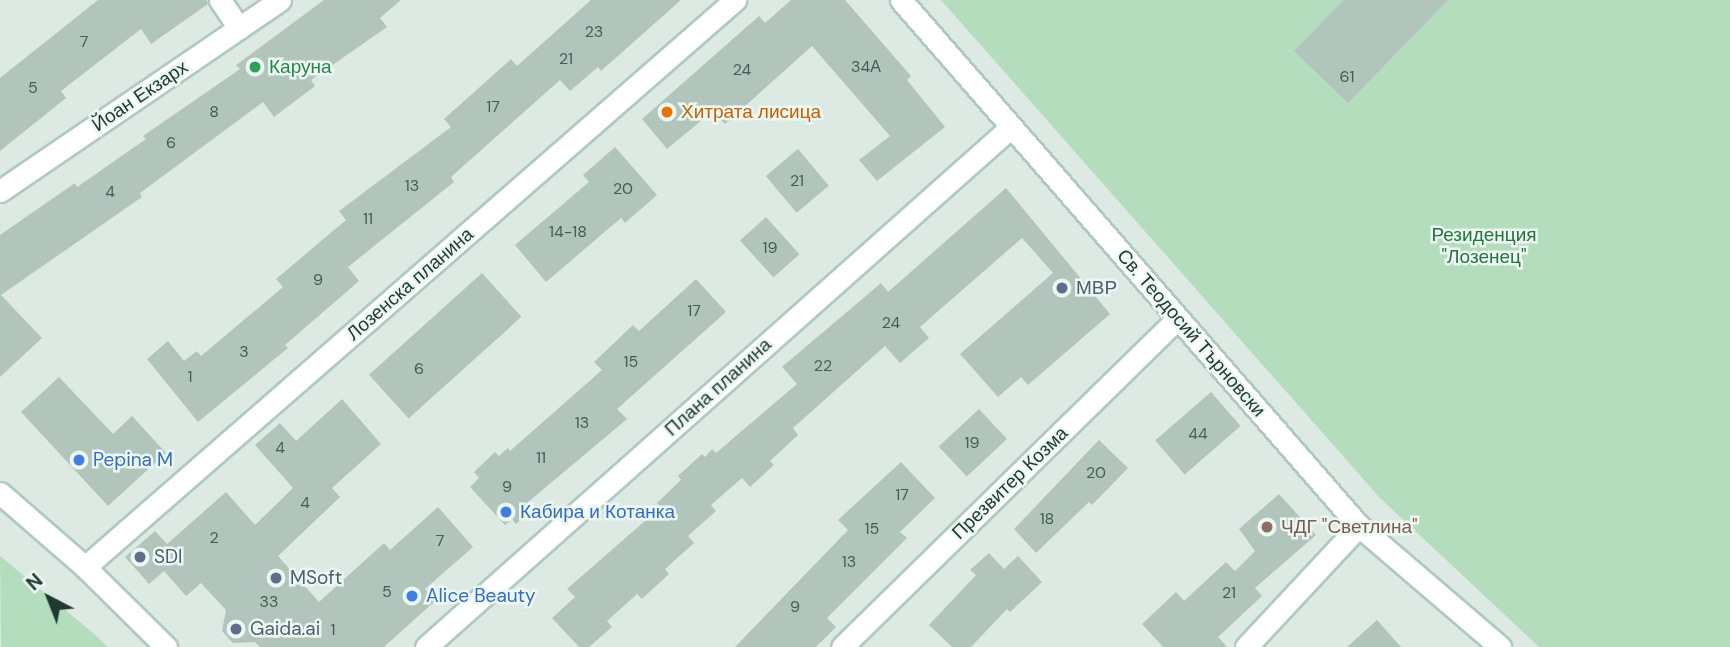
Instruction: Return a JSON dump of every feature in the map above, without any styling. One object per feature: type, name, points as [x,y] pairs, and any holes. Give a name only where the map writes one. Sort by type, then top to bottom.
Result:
[{"type":"street","points":[[220,0],[239,28]]},
{"type":"street","name":"Йоан Екзарх","points":[[0,191],[280,0]]},
{"type":"street","name":"Лозенска планина","points":[[85,568],[735,0]]},
{"type":"street","name":"Св. Теодосий Търновски","points":[[901,0],[1359,526],[1500,647]]},
{"type":"street","name":"Плана планина","points":[[426,647],[1011,127]]},
{"type":"street","name":"Презвитер Козма","points":[[842,647],[1178,318]]},
{"type":"street","points":[[0,493],[85,568],[166,647]]},
{"type":"street","points":[[1246,647],[1359,526]]},
{"type":"green space","name":"Резиденция \"Лозенец\"","points":[[941,0],[1730,0],[1730,647],[1539,647],[1380,498]]},
{"type":"green space","points":[[0,556],[92,632],[108,647],[1,647]]},
{"type":"building","points":[[98,0],[207,0],[208,4],[151,44],[141,29],[61,91],[66,98],[0,151],[0,78]]},
{"type":"building","points":[[324,0],[401,0],[380,18],[387,27],[311,80],[315,86],[274,117],[263,102],[140,193],[142,197],[1,295],[42,338],[0,377],[0,235],[75,183],[77,187],[146,139],[143,136],[240,69],[236,65]]},
{"type":"building","points":[[591,0],[681,0],[601,71],[598,67],[570,91],[560,80],[451,177],[454,182],[348,267],[359,281],[285,345],[288,348],[198,422],[147,359],[168,341],[184,361],[197,351],[201,356],[283,287],[276,279],[346,220],[339,211],[451,127],[444,119],[511,59],[517,66]]},
{"type":"building","points":[[791,0],[845,0],[911,76],[907,80],[945,127],[877,181],[859,160],[890,136],[812,46],[725,124],[713,111],[667,149],[642,119],[759,16],[765,23]]},
{"type":"building","points":[[1344,0],[1448,0],[1348,103],[1294,51]]},
{"type":"building","points":[[615,147],[657,195],[625,223],[621,218],[546,282],[515,245],[589,182],[583,175]]},
{"type":"building","points":[[798,149],[829,186],[797,213],[766,176]]},
{"type":"building","points":[[1006,188],[1110,314],[1028,385],[1021,377],[998,397],[960,354],[1053,273],[1022,238],[920,327],[929,338],[900,363],[885,346],[793,428],[798,435],[770,461],[774,465],[750,487],[742,478],[711,505],[716,511],[688,536],[694,543],[665,569],[669,574],[642,599],[637,594],[607,621],[612,627],[589,647],[579,647],[552,618],[575,597],[567,589],[661,507],[657,503],[681,480],[678,476],[702,454],[705,457],[712,449],[716,453],[797,384],[782,367],[881,283],[888,292]]},
{"type":"building","points":[[766,217],[799,254],[773,278],[740,240]]},
{"type":"building","points":[[482,273],[521,317],[409,419],[369,375]]},
{"type":"building","points":[[696,279],[726,312],[617,409],[627,419],[527,503],[533,508],[516,524],[512,519],[505,525],[470,487],[479,478],[474,472],[495,452],[499,456],[508,448],[510,451],[602,370],[594,362],[633,325],[639,331]]},
{"type":"building","points":[[59,377],[113,434],[132,416],[166,453],[108,506],[21,412]]},
{"type":"building","points":[[1211,392],[1241,426],[1185,475],[1155,441]]},
{"type":"building","points":[[342,399],[381,444],[332,488],[340,497],[278,556],[319,602],[384,543],[390,550],[438,507],[473,547],[425,589],[435,601],[384,647],[260,647],[255,642],[233,643],[222,631],[226,610],[201,583],[186,596],[164,571],[149,584],[125,557],[155,531],[167,544],[226,492],[255,525],[293,488],[255,445],[280,423],[296,441]]},
{"type":"building","points":[[979,409],[1007,439],[967,476],[939,447]]},
{"type":"building","points":[[1099,440],[1128,468],[1092,505],[1089,502],[1036,553],[1014,529]]},
{"type":"building","points":[[901,462],[935,498],[900,532],[907,538],[827,618],[836,627],[816,647],[735,647],[848,530],[838,520]]},
{"type":"building","points":[[1279,494],[1316,535],[1255,588],[1262,596],[1218,637],[1227,647],[1163,647],[1142,624],[1176,592],[1184,601],[1226,562],[1235,571],[1255,551],[1239,529]]},
{"type":"building","points":[[989,553],[1004,569],[1018,556],[1042,582],[1010,612],[1007,609],[971,647],[952,647],[929,625],[976,575],[970,570]]},
{"type":"building","points":[[1377,620],[1401,647],[1347,647]]},
{"type":"place","name":"Каруна","points":[[255,67]]},
{"type":"place","name":"Хитрата лисица","points":[[667,112]]},
{"type":"place","name":"МВР","points":[[1062,288]]},
{"type":"place","name":"Pepina M","points":[[79,460]]},
{"type":"place","name":"Кабира и Котанка","points":[[506,512]]},
{"type":"place","name":"ЧДГ \"Светлина\"","points":[[1267,527]]},
{"type":"place","name":"SDI","points":[[140,557]]},
{"type":"place","name":"MSoft","points":[[276,578]]},
{"type":"place","name":"Alice Beauty","points":[[412,596]]},
{"type":"place","name":"Gaida.ai","points":[[236,629]]}]
